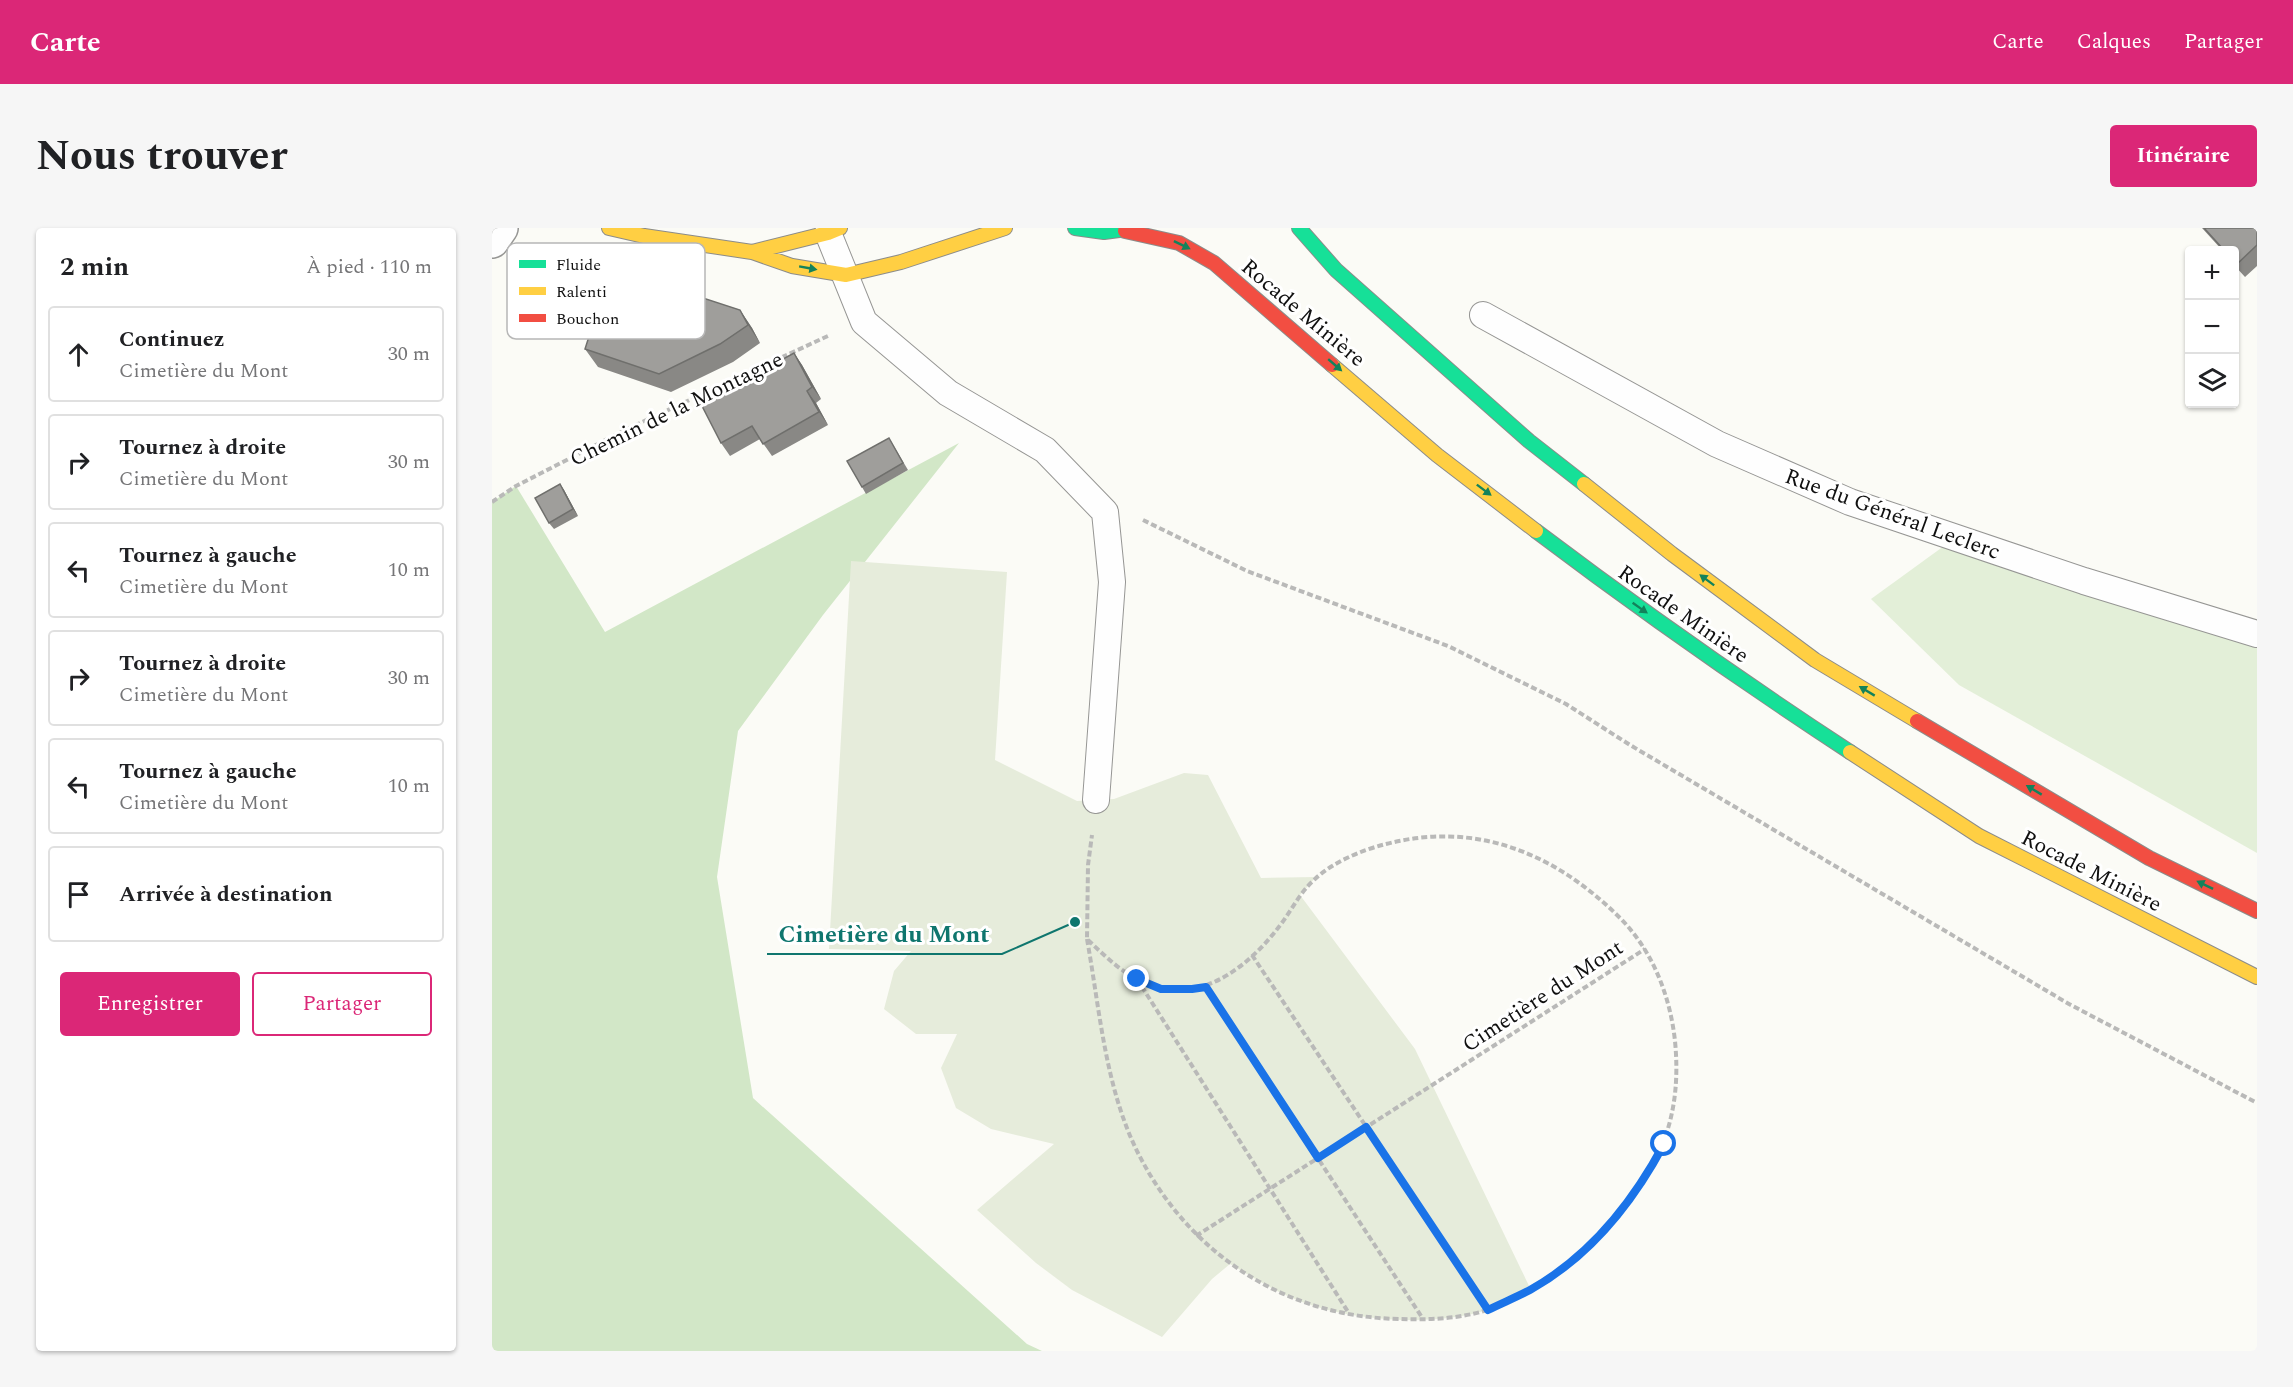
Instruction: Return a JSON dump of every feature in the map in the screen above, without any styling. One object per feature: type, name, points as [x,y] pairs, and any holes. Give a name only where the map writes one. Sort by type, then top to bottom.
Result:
[{"type":"main road","points":[[609,228],[691,243]]},
{"type":"main road","points":[[705,245],[752,252],[792,266],[846,275],[902,262],[1005,228]]},
{"type":"main road","name":"Rocade Minière","points":[[1075,228],[1083,231],[1130,229],[1179,243],[1214,263],[1437,455],[1621,595],[1775,703],[1979,836],[2257,977]]},
{"type":"main road","name":"Rocade Minière","points":[[1299,228],[1336,270],[1529,441],[1672,554],[1815,660],[2149,858],[2257,911]]},
{"type":"main road","points":[[752,252],[834,231]]},
{"type":"street","points":[[492,241],[501,228]]},
{"type":"lane","points":[[834,231],[846,275],[864,322],[948,393],[1044,450],[1105,512],[1112,582],[1096,800]]},
{"type":"lane","name":"Rue du Général Leclerc","points":[[1483,315],[1717,444],[1850,502],[2084,581],[2257,634]]},
{"type":"path","name":"Chemin de la Montagne","points":[[492,502],[516,486],[627,429],[806,346],[864,322]]},
{"type":"path","points":[[1105,512],[1136,516],[1247,571],[1448,646],[1566,704],[1640,751],[2069,1004],[2257,1103]]},
{"type":"path","name":"Cimetière du Mont","points":[[1087,939],[1116,966],[1137,979],[1161,989],[1206,987],[1220,980],[1252,955],[1281,925],[1300,895],[1316,877],[1342,861],[1373,847],[1407,839],[1434,836],[1460,836],[1505,845],[1555,867],[1577,880],[1622,919],[1645,949],[1660,980],[1672,1018],[1676,1052],[1675,1098],[1664,1144],[1646,1177],[1621,1211],[1593,1242],[1563,1268],[1531,1290],[1488,1310],[1462,1316],[1423,1320],[1351,1315],[1295,1299],[1230,1264],[1196,1236],[1156,1183],[1138,1153],[1122,1116],[1111,1077],[1087,939],[1088,865],[1096,800]]},
{"type":"path","name":"Cimetière du Mont","points":[[1196,1236],[1645,949]]},
{"type":"path","points":[[1252,955],[1488,1310]]},
{"type":"path","name":"Cimetière du Mont","points":[[1137,979],[1351,1315]]},
{"type":"path","points":[[1206,987],[1423,1320]]},
{"type":"green space","points":[[959,443],[823,615],[738,731],[717,877],[753,1098],[1027,1344],[1042,1351],[492,1351],[492,502],[516,486],[605,632]]},
{"type":"green space","points":[[1955,538],[2257,634],[2257,853],[1959,685],[1871,599]]},
{"type":"green space","points":[[851,561],[1007,572],[995,760],[1077,801],[1114,799],[1184,773],[1208,775],[1261,878],[1316,877],[1300,895],[1415,1049],[1531,1290],[1494,1307],[1444,1319],[1365,1317],[1339,1313],[1295,1299],[1230,1264],[1212,1279],[1162,1337],[1072,1290],[1036,1263],[977,1210],[1054,1144],[991,1129],[956,1108],[941,1068],[957,1034],[916,1034],[884,1009],[894,971],[911,951],[829,949]]},
{"type":"building","points":[[2204,228],[2257,228],[2257,245],[2239,262],[2239,246],[2220,246]]},
{"type":"building","points":[[705,299],[740,310],[748,325],[720,344],[659,374],[585,349],[588,339],[705,339]]},
{"type":"building","points":[[794,353],[812,387],[807,391],[819,412],[763,444],[752,426],[721,443],[701,404]]},
{"type":"building","points":[[889,438],[903,463],[862,487],[847,461]]},
{"type":"building","points":[[560,484],[573,509],[549,523],[535,498]]},
{"type":"traffic: fast","points":[[1075,228],[1104,232],[1134,228]]},
{"type":"traffic: fast","points":[[1299,228],[1336,270],[1529,441],[1584,484]]},
{"type":"traffic: fast","points":[[1536,531],[1691,644],[1850,752]]},
{"type":"traffic: slow","points":[[609,228],[691,243]]},
{"type":"traffic: slow","points":[[752,252],[840,228]]},
{"type":"traffic: slow","points":[[705,245],[752,252],[792,266],[846,275],[901,262],[1005,228]]},
{"type":"traffic: slow","points":[[1332,365],[1437,455],[1536,531]]},
{"type":"traffic: slow","points":[[1584,484],[1672,554],[1815,660],[1917,721]]},
{"type":"traffic: slow","points":[[1850,752],[1979,836],[2257,977]]},
{"type":"traffic: jam","points":[[1125,231],[1179,243],[1214,263],[1332,365]]},
{"type":"traffic: jam","points":[[1917,721],[2149,858],[2257,911]]},
{"type":"place","name":"Cimetière du Mont","points":[[1075,922]]},
{"type":"route","points":[[1137,979],[1161,989],[1206,987],[1318,1158],[1366,1127],[1488,1310],[1531,1290],[1563,1268],[1593,1242],[1621,1211],[1646,1177],[1664,1144]]}]
